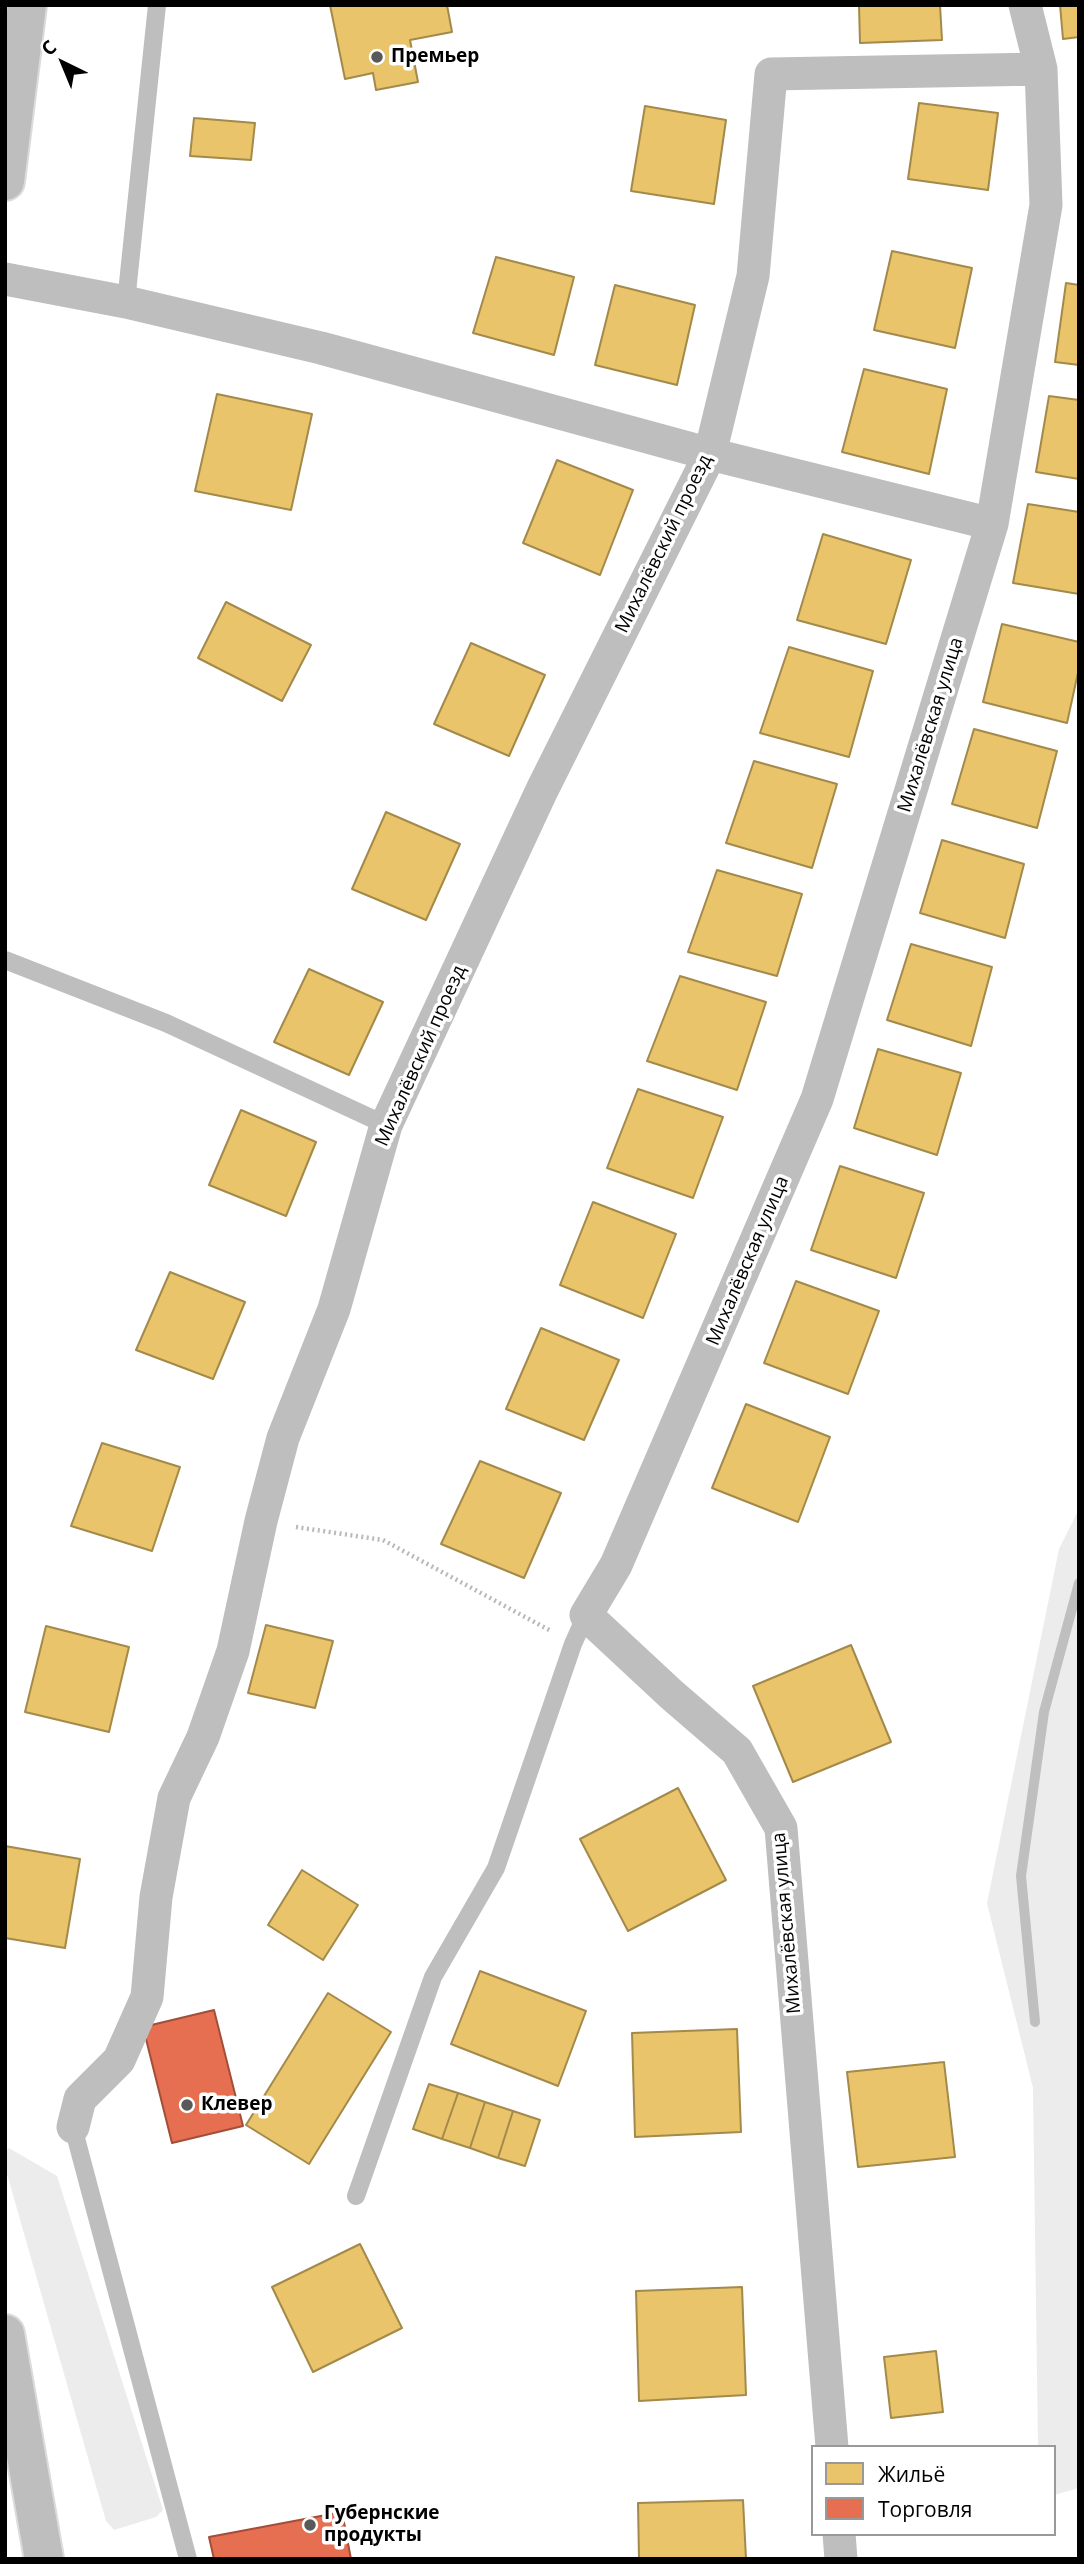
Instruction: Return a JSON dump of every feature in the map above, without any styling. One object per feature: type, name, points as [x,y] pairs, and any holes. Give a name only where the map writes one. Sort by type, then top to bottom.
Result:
[{"type":"highway","points":[[5,181],[27,5]]},
{"type":"highway","points":[[5,2334],[44,2559]]},
{"type":"highway","points":[[5,2450],[32,2489]]},
{"type":"street","name":"Михалёвская улица","points":[[832,2445],[781,1828],[737,1751],[672,1695],[580,1630],[616,1565],[817,1099],[992,524],[1046,205],[1041,69],[1025,5]]},
{"type":"street","name":"Михалёвский проезд","points":[[73,2127],[80,2099],[119,2060],[147,1997],[156,1897],[174,1798],[203,1737],[233,1651],[261,1521],[283,1438],[334,1309],[386,1125],[542,790],[710,454],[753,276],[771,74],[1041,69]]},
{"type":"street","points":[[5,279],[126,302],[321,348],[710,454],[992,524]]},
{"type":"street","points":[[839,2536],[841,2559]]},
{"type":"lane","points":[[126,302],[156,5]]},
{"type":"lane","points":[[5,960],[166,1023],[386,1125]]},
{"type":"lane","points":[[356,2196],[433,1976],[496,1868],[580,1630]]},
{"type":"lane","points":[[73,2127],[188,2559]]},
{"type":"path","points":[[261,1521],[383,1540],[580,1630]]},
{"type":"shaded area","points":[[1079,1509],[1079,2488],[1056,2494],[1056,2445],[1038,2445],[1033,2088],[987,1903],[1059,1549]]},
{"type":"shaded area","points":[[9,2148],[57,2176],[163,2510],[156,2517],[114,2530],[106,2521],[5,2167],[5,2152]]},
{"type":"building: Жильё","name":"Премьер","points":[[330,5],[447,5],[452,32],[410,40],[418,82],[376,90],[373,73],[345,79]]},
{"type":"building: Жильё","points":[[859,5],[940,5],[942,40],[860,43]]},
{"type":"building: Жильё","points":[[1060,5],[1079,5],[1079,37],[1063,39]]},
{"type":"building: Жильё","points":[[919,103],[998,113],[988,190],[908,179]]},
{"type":"building: Жильё","points":[[645,106],[726,120],[714,204],[631,191]]},
{"type":"building: Жильё","points":[[194,118],[255,123],[251,160],[190,156]]},
{"type":"building: Жильё","points":[[892,251],[972,268],[955,348],[874,330]]},
{"type":"building: Жильё","points":[[496,257],[574,277],[554,355],[473,333]]},
{"type":"building: Жильё","points":[[1066,283],[1079,285],[1079,365],[1055,362]]},
{"type":"building: Жильё","points":[[615,285],[695,305],[677,385],[595,365]]},
{"type":"building: Жильё","points":[[864,369],[947,389],[929,474],[842,452]]},
{"type":"building: Жильё","points":[[217,394],[312,414],[291,510],[195,491]]},
{"type":"building: Жильё","points":[[1049,396],[1079,400],[1079,479],[1036,472]]},
{"type":"building: Жильё","points":[[557,460],[633,490],[600,575],[523,543]]},
{"type":"building: Жильё","points":[[1028,504],[1079,512],[1079,594],[1013,583]]},
{"type":"building: Жильё","points":[[823,534],[911,560],[886,644],[797,620]]},
{"type":"building: Жильё","points":[[226,602],[311,645],[282,701],[198,658]]},
{"type":"building: Жильё","points":[[1002,624],[1079,642],[1079,668],[1067,723],[983,702]]},
{"type":"building: Жильё","points":[[471,643],[545,675],[509,756],[434,724]]},
{"type":"building: Жильё","points":[[789,647],[873,671],[849,757],[760,733]]},
{"type":"building: Жильё","points":[[974,729],[1057,751],[1037,828],[952,804]]},
{"type":"building: Жильё","points":[[754,761],[837,784],[812,868],[726,843]]},
{"type":"building: Жильё","points":[[386,812],[460,844],[426,920],[352,889]]},
{"type":"building: Жильё","points":[[942,840],[1024,864],[1005,938],[920,913]]},
{"type":"building: Жильё","points":[[717,870],[802,894],[777,976],[688,952]]},
{"type":"building: Жильё","points":[[911,944],[992,967],[971,1046],[887,1020]]},
{"type":"building: Жильё","points":[[309,969],[383,1002],[349,1075],[274,1042]]},
{"type":"building: Жильё","points":[[680,976],[766,1002],[737,1090],[647,1061]]},
{"type":"building: Жильё","points":[[878,1049],[961,1073],[937,1155],[854,1128]]},
{"type":"building: Жильё","points":[[638,1089],[723,1117],[693,1198],[607,1168]]},
{"type":"building: Жильё","points":[[241,1110],[316,1142],[286,1216],[209,1185]]},
{"type":"building: Жильё","points":[[840,1166],[924,1193],[896,1278],[811,1250]]},
{"type":"building: Жильё","points":[[593,1202],[676,1234],[643,1318],[560,1285]]},
{"type":"building: Жильё","points":[[170,1272],[245,1302],[213,1379],[136,1350]]},
{"type":"building: Жильё","points":[[796,1281],[879,1311],[848,1394],[764,1363]]},
{"type":"building: Жильё","points":[[541,1328],[619,1360],[584,1440],[506,1409]]},
{"type":"building: Жильё","points":[[746,1404],[830,1437],[798,1522],[712,1488]]},
{"type":"building: Жильё","points":[[102,1443],[180,1467],[152,1551],[71,1526]]},
{"type":"building: Жильё","points":[[480,1461],[561,1493],[524,1578],[441,1544]]},
{"type":"building: Жильё","points":[[266,1625],[333,1641],[315,1708],[248,1693]]},
{"type":"building: Жильё","points":[[46,1626],[129,1647],[109,1732],[25,1712]]},
{"type":"building: Жильё","points":[[851,1645],[891,1742],[793,1782],[753,1686]]},
{"type":"building: Жильё","points":[[678,1788],[726,1880],[628,1931],[580,1839]]},
{"type":"building: Жильё","points":[[5,1846],[80,1859],[65,1948],[5,1938]]},
{"type":"building: Жильё","points":[[302,1870],[358,1905],[323,1960],[268,1925]]},
{"type":"building: Жильё","points":[[480,1971],[586,2011],[558,2086],[451,2044]]},
{"type":"building: Жильё","points":[[328,1993],[391,2032],[309,2164],[246,2125]]},
{"type":"building: Жильё","points":[[737,2029],[741,2132],[635,2137],[632,2033]]},
{"type":"building: Жильё","points":[[944,2062],[955,2157],[858,2167],[847,2072]]},
{"type":"building: Жильё","points":[[429,2084],[458,2093],[442,2139],[413,2129]]},
{"type":"building: Жильё","points":[[458,2093],[485,2102],[470,2148],[442,2139]]},
{"type":"building: Жильё","points":[[485,2102],[513,2111],[498,2158],[470,2148]]},
{"type":"building: Жильё","points":[[513,2111],[540,2120],[525,2166],[498,2158]]},
{"type":"building: Жильё","points":[[360,2244],[402,2328],[313,2372],[272,2287]]},
{"type":"building: Жильё","points":[[742,2287],[746,2395],[639,2401],[636,2291]]},
{"type":"building: Жильё","points":[[936,2351],[943,2412],[891,2418],[884,2357]]},
{"type":"building: Жильё","points":[[743,2500],[746,2559],[639,2559],[638,2503]]},
{"type":"building: Торговля","points":[[214,2010],[243,2126],[172,2143],[143,2027]]},
{"type":"building: Торговля","name":"Губернские продукты","points":[[342,2512],[351,2559],[214,2559],[209,2537]]},
{"type":"waterway","points":[[1035,2022],[1021,1876],[1044,1712],[1079,1583]]},
{"type":"place","name":"Премьер","points":[[377,57]]},
{"type":"place","name":"Клевер","points":[[187,2105]]},
{"type":"place","name":"Губернские продукты","points":[[310,2525]]}]
